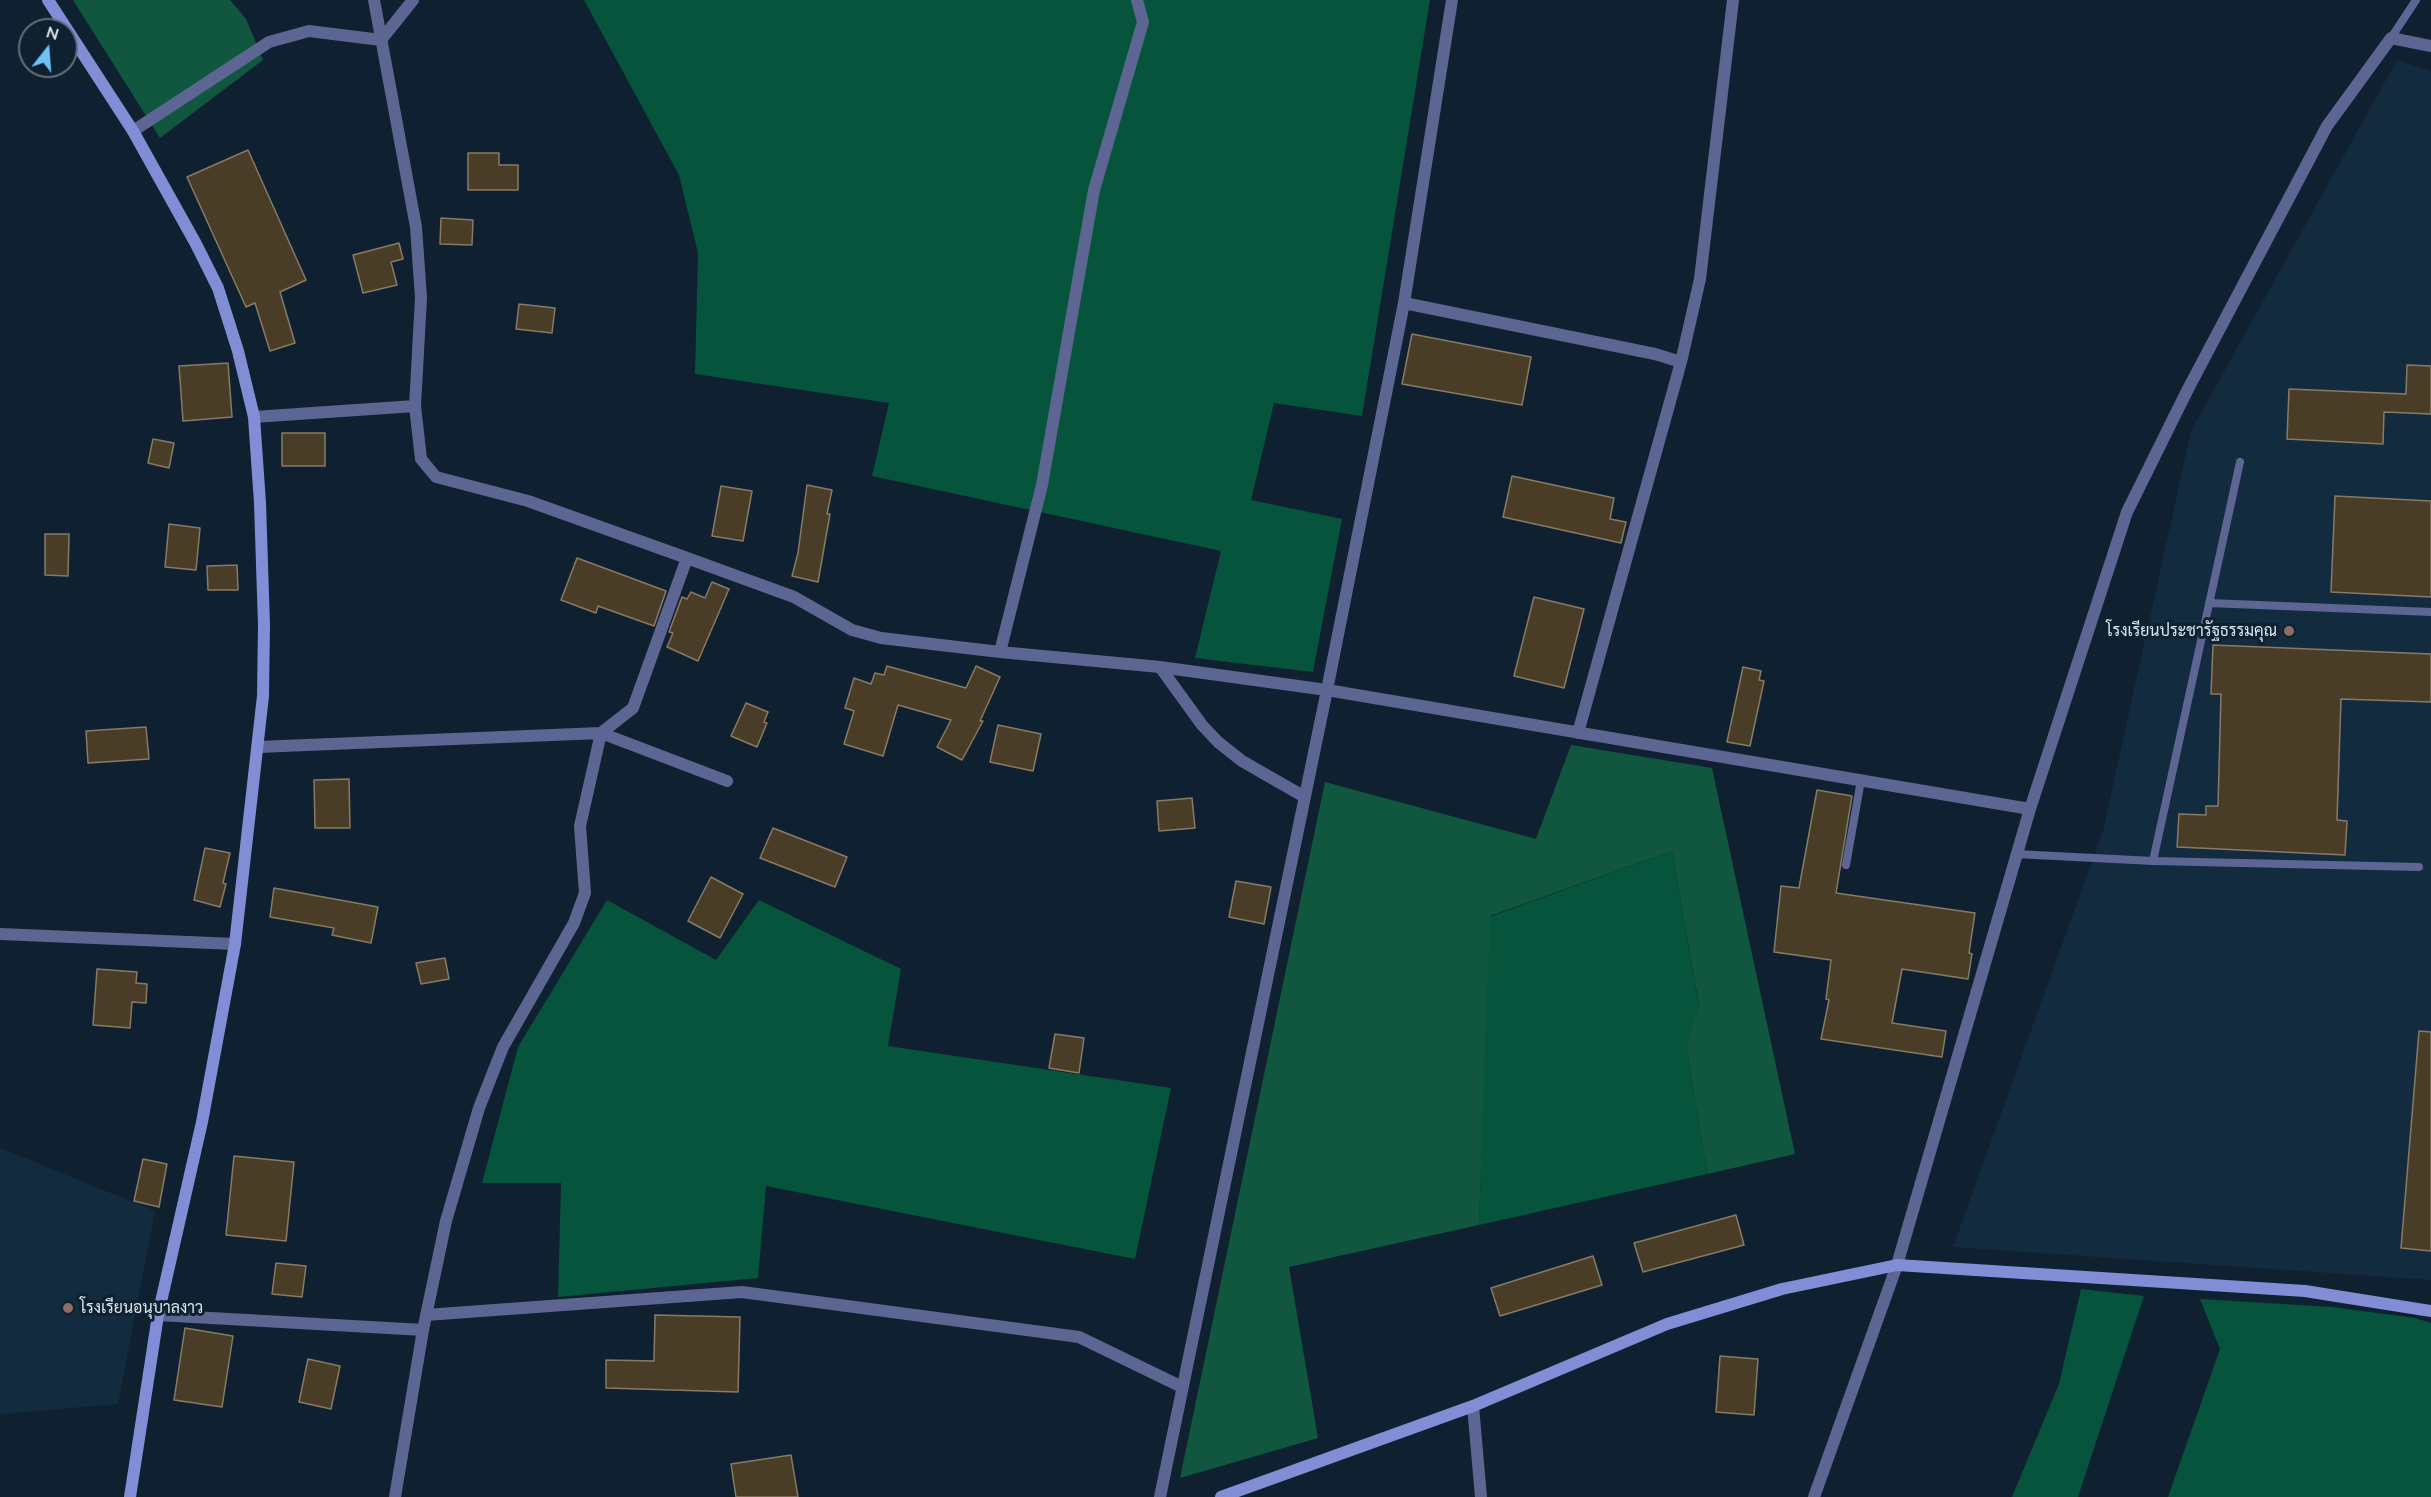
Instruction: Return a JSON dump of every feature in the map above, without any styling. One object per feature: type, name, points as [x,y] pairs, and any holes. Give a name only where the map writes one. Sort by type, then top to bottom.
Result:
[{"type":"street","points":[[48,0],[133,131],[218,288],[238,351],[255,417],[264,625],[263,696],[258,747],[235,944],[202,1122],[158,1315],[129,1497]]},
{"type":"street","points":[[374,0],[416,227],[421,298],[415,406],[421,459],[436,477],[528,501],[687,558],[794,597],[852,630],[881,638],[1160,667],[1327,690],[2030,808]]},
{"type":"street","points":[[381,40],[413,0]]},
{"type":"street","points":[[1000,652],[1042,484],[1095,190],[1143,22],[1137,0]]},
{"type":"street","points":[[1160,1497],[1327,690],[1404,303],[1452,0]]},
{"type":"street","points":[[1578,733],[1681,362],[1700,279],[1733,0]]},
{"type":"street","points":[[133,131],[269,42],[309,31],[381,40]]},
{"type":"street","points":[[1814,1497],[1897,1265],[2030,808],[2127,512],[2188,389],[2327,126],[2391,38],[2431,46]]},
{"type":"street","points":[[1404,303],[1655,354],[1681,362]]},
{"type":"street","points":[[255,417],[415,406]]},
{"type":"street","points":[[395,1497],[423,1330],[446,1221],[479,1108],[503,1047],[574,922],[585,893],[580,826],[601,733],[633,708],[687,558]]},
{"type":"street","points":[[1160,667],[1218,742],[1242,761],[1304,796]]},
{"type":"street","points":[[258,747],[601,733],[727,781]]},
{"type":"street","points":[[0,934],[235,944]]},
{"type":"street","points":[[1221,1497],[1473,1406],[1667,1324],[1782,1289],[1897,1265],[2305,1291],[2431,1311]]},
{"type":"street","points":[[426,1315],[742,1292],[1079,1337],[1182,1387]]},
{"type":"street","points":[[158,1315],[423,1330]]},
{"type":"street","points":[[1473,1406],[1481,1497]]},
{"type":"lane","points":[[2391,38],[2416,0]]},
{"type":"lane","points":[[2153,861],[2240,462]]},
{"type":"lane","points":[[2209,603],[2431,612]]},
{"type":"lane","points":[[1846,865],[1861,780]]},
{"type":"lane","points":[[2016,854],[2153,861],[2419,867]]},
{"type":"shaded area","name":"โรงเรียนประชารัฐธรรมคุณ","points":[[2397,60],[2431,71],[2431,1280],[1953,1247],[2103,831],[2191,431]]},
{"type":"shaded area","name":"โรงเรียนอนุบาลงาว","points":[[0,1148],[155,1211],[118,1404],[0,1414]]},
{"type":"green space","points":[[73,0],[230,0],[246,19],[263,60],[160,138]]},
{"type":"green space","points":[[584,0],[1430,0],[1362,416],[1274,403],[1251,500],[1342,519],[1313,672],[1195,658],[1221,551],[872,476],[889,403],[695,374],[698,253],[679,175]]},
{"type":"green space","points":[[1571,745],[1712,768],[1795,1154],[1707,1174],[1686,1045],[1699,1005],[1672,851],[1490,916],[1479,1225],[1289,1267],[1318,1438],[1180,1478],[1325,782],[1536,839]]},
{"type":"green space","points":[[1672,851],[1699,1006],[1686,1045],[1707,1174],[1479,1225],[1489,917]]},
{"type":"green space","points":[[607,900],[716,960],[759,900],[901,969],[888,1046],[1171,1088],[1135,1259],[766,1186],[758,1278],[558,1297],[561,1183],[482,1183],[518,1047]]},
{"type":"green space","points":[[2081,1289],[2144,1296],[2078,1497],[2012,1497],[2059,1384]]},
{"type":"green space","points":[[2200,1299],[2332,1307],[2415,1318],[2431,1323],[2431,1497],[2168,1497],[2220,1349]]},
{"type":"building","points":[[248,150],[306,280],[280,292],[295,343],[270,351],[255,303],[246,307],[187,177]]},
{"type":"building","points":[[468,153],[499,153],[499,165],[518,165],[518,190],[468,190]]},
{"type":"building","points":[[441,218],[473,220],[472,245],[440,244]]},
{"type":"building","points":[[399,243],[403,259],[391,262],[397,285],[363,293],[353,255]]},
{"type":"building","points":[[519,304],[555,308],[552,333],[516,329]]},
{"type":"building","points":[[1412,334],[1531,357],[1522,405],[1402,384]]},
{"type":"building","points":[[228,363],[232,417],[183,421],[179,366]]},
{"type":"building","points":[[2407,365],[2431,366],[2431,414],[2384,412],[2383,444],[2287,439],[2289,389],[2406,394]]},
{"type":"building","points":[[282,433],[325,433],[325,466],[282,466]]},
{"type":"building","points":[[153,439],[174,443],[169,468],[148,463]]},
{"type":"building","points":[[1512,476],[1614,498],[1610,519],[1626,522],[1621,543],[1503,517]]},
{"type":"building","points":[[807,485],[832,490],[818,582],[792,576],[798,553]]},
{"type":"building","points":[[721,486],[752,491],[743,541],[712,536]]},
{"type":"building","points":[[2335,496],[2431,501],[2431,597],[2331,592]]},
{"type":"building","points":[[169,524],[200,528],[196,570],[165,567]]},
{"type":"building","points":[[45,534],[69,534],[68,576],[45,575]]},
{"type":"building","points":[[577,558],[666,591],[654,626],[598,606],[596,613],[561,600]]},
{"type":"building","points":[[237,565],[238,590],[208,590],[207,566]]},
{"type":"building","points":[[712,582],[729,589],[698,661],[667,647],[673,633],[669,632],[682,597],[687,599],[691,592],[705,598]]},
{"type":"building","points":[[1534,597],[1584,609],[1564,688],[1514,676]]},
{"type":"building","points":[[2213,645],[2431,654],[2431,702],[2341,699],[2337,820],[2347,821],[2345,855],[2177,847],[2179,814],[2206,815],[2206,806],[2218,806],[2221,694],[2211,694]]},
{"type":"building","points":[[887,666],[966,688],[976,666],[1000,677],[980,721],[983,721],[962,760],[937,747],[951,720],[898,705],[883,756],[844,744],[854,711],[845,708],[854,678],[871,684],[875,673],[884,675]]},
{"type":"building","points":[[1743,667],[1761,671],[1759,680],[1764,681],[1750,746],[1727,742]]},
{"type":"building","points":[[746,703],[768,712],[764,722],[767,723],[757,747],[731,736]]},
{"type":"building","points":[[998,725],[1041,734],[1033,771],[990,762]]},
{"type":"building","points":[[146,727],[149,759],[88,763],[86,731]]},
{"type":"building","points":[[349,779],[350,828],[315,828],[314,780]]},
{"type":"building","points":[[1817,790],[1852,796],[1836,893],[1975,913],[1968,979],[1902,969],[1892,1023],[1946,1031],[1942,1057],[1821,1039],[1829,1000],[1826,999],[1831,960],[1774,952],[1781,886],[1799,888]]},
{"type":"building","points":[[1192,798],[1195,828],[1159,831],[1157,801]]},
{"type":"building","points":[[773,828],[847,857],[835,887],[760,858]]},
{"type":"building","points":[[205,848],[230,853],[220,907],[194,900]]},
{"type":"building","points":[[711,877],[743,894],[720,938],[688,921]]},
{"type":"building","points":[[1236,881],[1271,887],[1264,924],[1229,917]]},
{"type":"building","points":[[274,888],[378,907],[371,943],[332,935],[334,928],[270,917]]},
{"type":"building","points":[[445,958],[449,979],[421,984],[416,963]]},
{"type":"building","points":[[97,969],[137,972],[136,983],[147,984],[146,1003],[132,1002],[130,1028],[93,1025]]},
{"type":"building","points":[[2419,1031],[2431,1032],[2431,1251],[2401,1248]]},
{"type":"building","points":[[1055,1034],[1084,1038],[1079,1073],[1049,1068]]},
{"type":"building","points":[[234,1156],[294,1162],[286,1241],[226,1235]]},
{"type":"building","points":[[143,1159],[167,1164],[159,1207],[134,1201]]},
{"type":"building","points":[[1736,1215],[1744,1245],[1643,1272],[1634,1243]]},
{"type":"building","points":[[1593,1256],[1602,1285],[1500,1316],[1491,1288]]},
{"type":"building","points":[[276,1263],[306,1266],[302,1297],[272,1294]]},
{"type":"building","points":[[655,1315],[740,1317],[738,1392],[606,1388],[606,1360],[654,1361]]},
{"type":"building","points":[[185,1328],[233,1336],[222,1407],[174,1400]]},
{"type":"building","points":[[1720,1356],[1758,1359],[1754,1415],[1716,1412]]},
{"type":"building","points":[[308,1359],[340,1366],[331,1409],[299,1402]]},
{"type":"building","points":[[791,1455],[798,1497],[736,1497],[731,1464]]},
{"type":"place","name":"โรงเรียนประชารัฐธรรมคุณ","points":[[2289,631]]},
{"type":"place","name":"โรงเรียนอนุบาลงาว","points":[[68,1308]]}]
